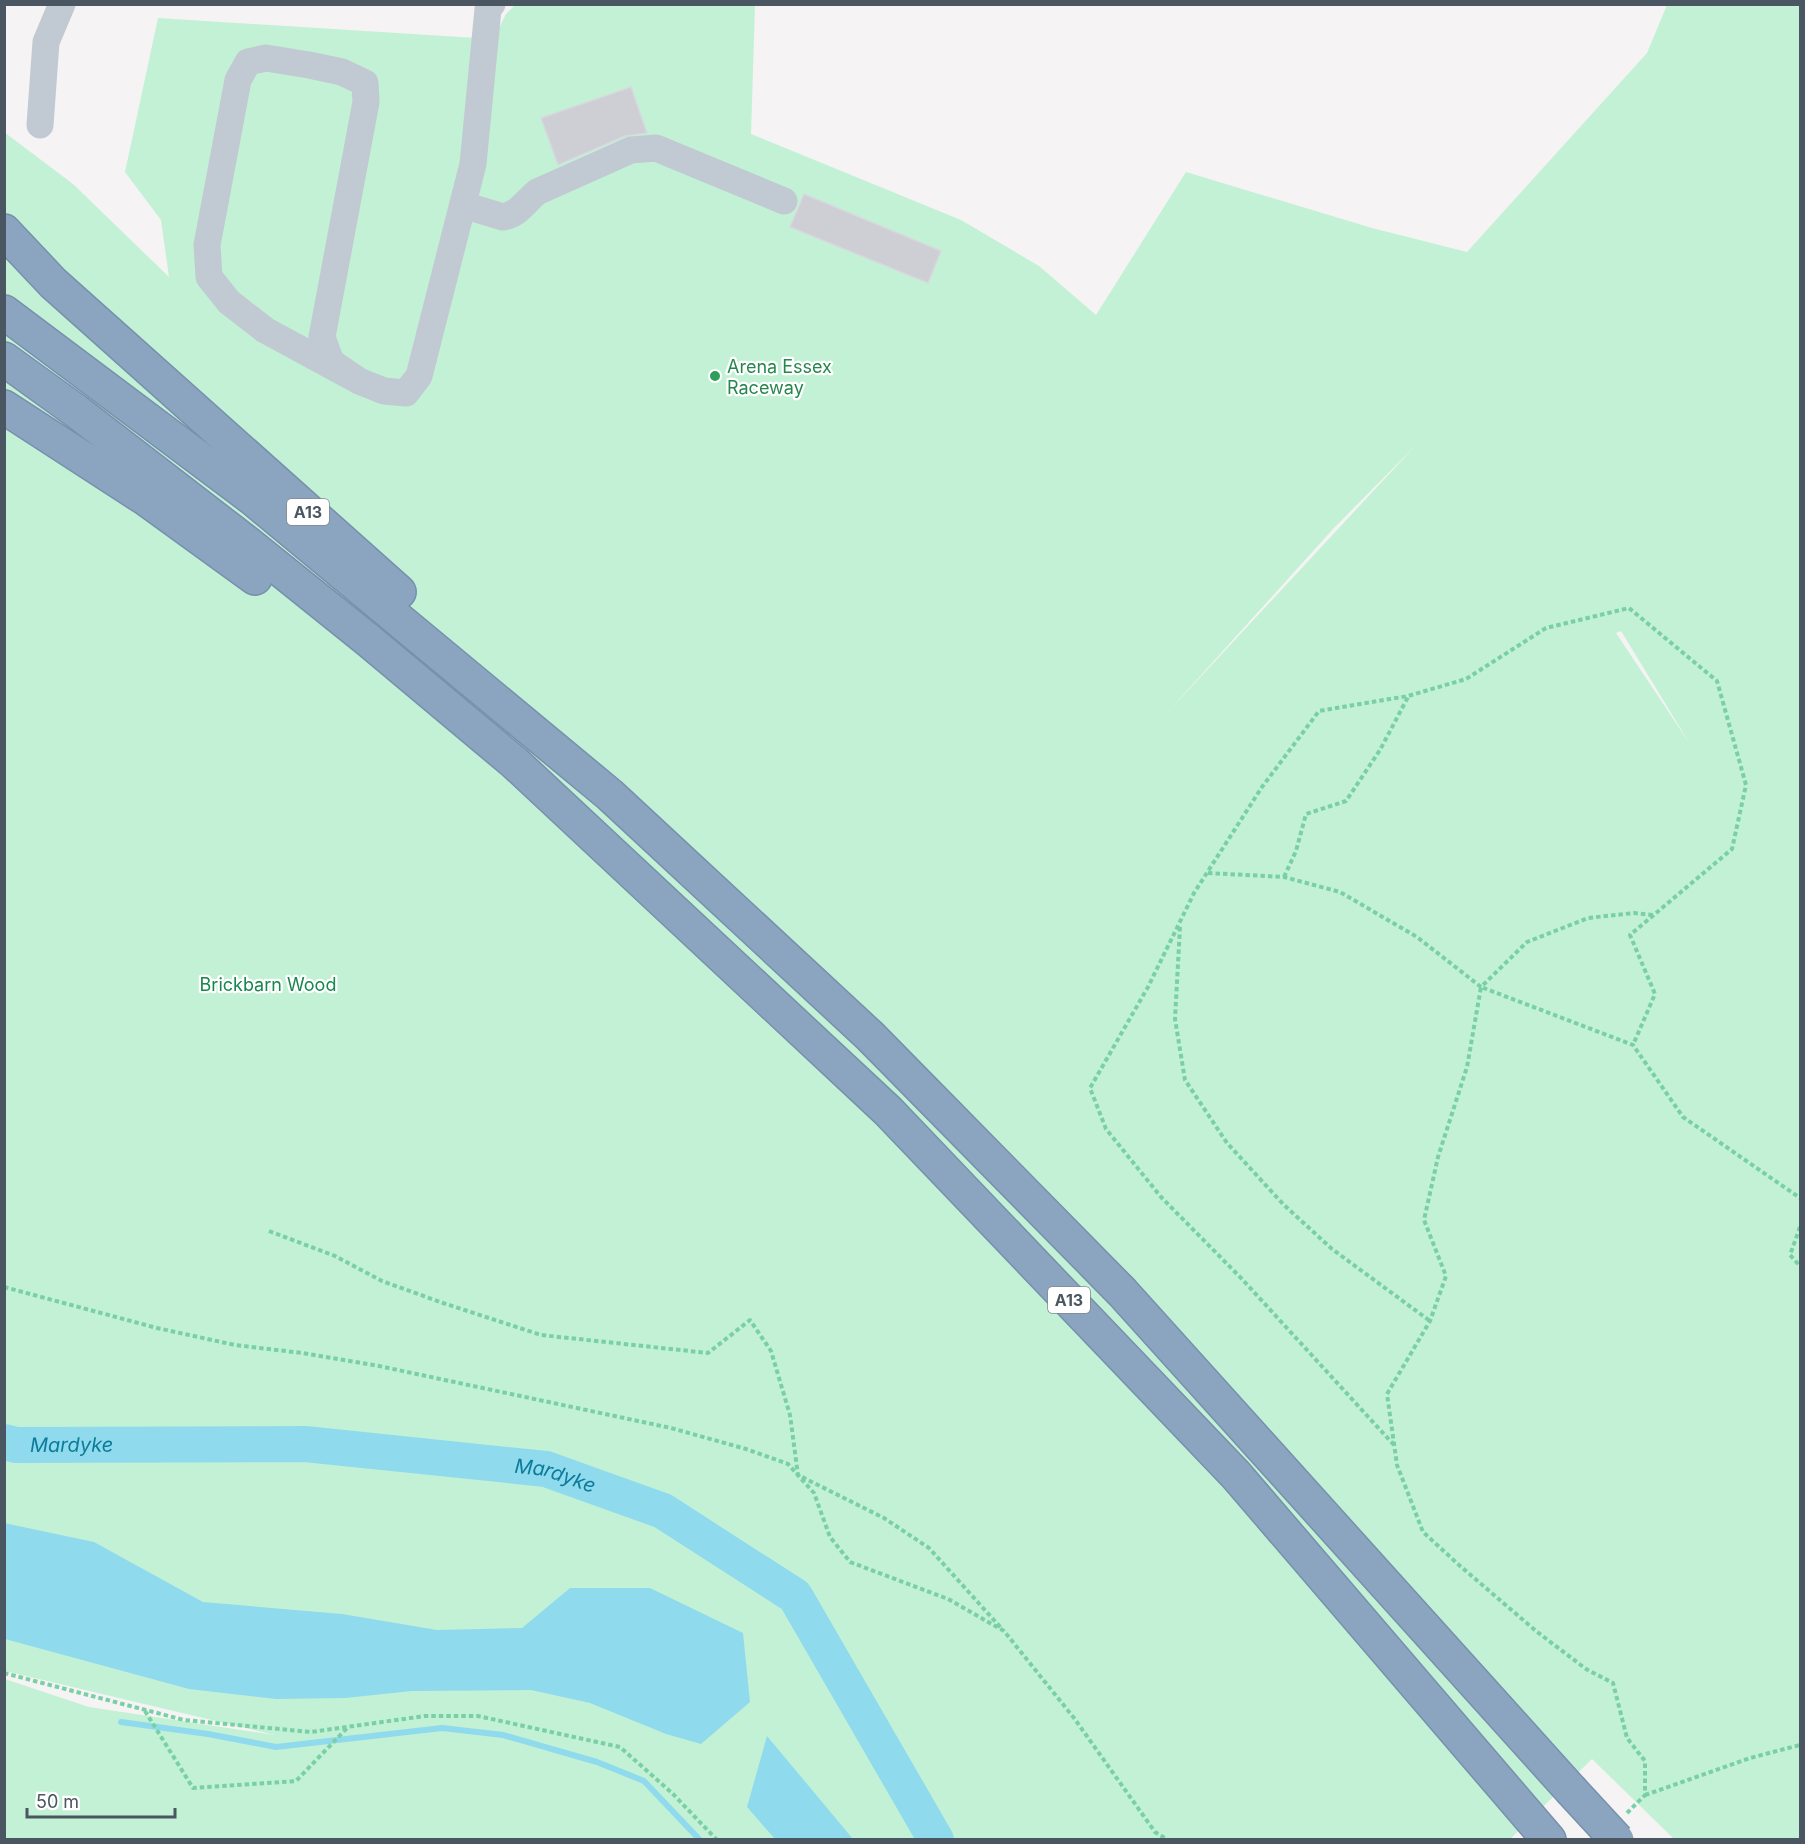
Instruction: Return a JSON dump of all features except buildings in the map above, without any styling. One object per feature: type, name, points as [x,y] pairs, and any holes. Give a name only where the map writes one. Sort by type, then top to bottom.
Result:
[{"type":"highway","name":"A13","points":[[4,231],[53,284],[535,713],[609,795]]},
{"type":"highway","name":"A13","points":[[4,312],[252,498],[609,795],[870,1036],[1122,1292],[1570,1789],[1620,1828]]},
{"type":"highway","name":"A13","points":[[4,359],[114,440],[359,633],[515,763],[897,1119],[1236,1475],[1541,1831]]},
{"type":"highway","name":"A13","points":[[4,407],[146,499],[225,555],[391,685],[489,769],[568,813]]},
{"type":"lane","points":[[40,125],[46,42],[62,4]]},
{"type":"lane","points":[[359,381],[331,362],[322,337],[366,102],[365,83],[342,72],[266,58],[248,62],[238,80],[207,245],[209,277],[229,302],[265,330],[359,381],[384,391],[406,393],[419,376],[473,164],[488,9],[492,4]]},
{"type":"lane","points":[[463,205],[503,217],[509,216],[518,213],[537,192],[631,150],[656,148],[784,201]]},
{"type":"path","points":[[1394,1445],[1242,1279],[1161,1197],[1106,1129],[1090,1088],[1148,987],[1194,894],[1262,787],[1319,711],[1408,696],[1466,679],[1546,628],[1629,608],[1717,681],[1746,785],[1732,849],[1630,935],[1655,994],[1633,1045]]},
{"type":"path","points":[[1284,878],[1296,851],[1306,814],[1346,801],[1380,750],[1408,696]]},
{"type":"path","points":[[1208,873],[1284,878],[1340,892],[1417,937],[1480,987],[1633,1045],[1683,1117],[1800,1198]]},
{"type":"path","points":[[1645,1794],[1645,1761],[1627,1738],[1613,1683],[1586,1669],[1536,1630],[1423,1532],[1397,1465],[1387,1394],[1430,1321],[1446,1276],[1424,1220],[1438,1157],[1467,1067],[1480,987],[1527,942],[1588,918],[1634,913],[1654,915]]},
{"type":"path","points":[[1180,923],[1175,1019],[1185,1080],[1227,1143],[1284,1205],[1332,1250],[1430,1321]]},
{"type":"path","points":[[1800,1227],[1790,1255],[1800,1266]]},
{"type":"path","points":[[270,1231],[335,1256],[382,1281],[541,1335],[708,1353],[750,1320],[771,1351],[790,1415],[798,1475]]},
{"type":"path","points":[[4,1287],[157,1328],[235,1345],[379,1366],[671,1428],[746,1449],[788,1464],[814,1493],[830,1537],[850,1562],[948,1599],[1004,1631]]},
{"type":"path","points":[[798,1475],[884,1518],[929,1548],[1004,1631],[1074,1718],[1155,1832],[1168,1839]]},
{"type":"path","points":[[4,1673],[184,1720],[311,1732],[425,1716],[478,1716],[620,1747],[672,1792],[717,1839]]},
{"type":"path","points":[[145,1710],[193,1788],[296,1781],[348,1727]]},
{"type":"path","points":[[1620,1828],[1645,1794],[1750,1758],[1800,1745]]},
{"type":"green space","name":"Brickbarn Wood","points":[[515,5],[755,5],[751,134],[961,220],[1039,266],[1096,315],[1186,172],[1372,228],[1467,252],[1647,53],[1667,5],[1800,5],[1800,1839],[1674,1839],[1592,1759],[1510,1839],[5,1839],[5,1679],[89,1707],[275,1735],[5,1671],[4,132],[73,184],[169,277],[161,220],[125,172],[158,18],[476,38],[496,34],[506,14]],"holes":[[[1417,444],[1166,714],[1333,529]],[[1621,631],[1690,744],[1616,633]]]},
{"type":"water","points":[[4,1523],[94,1542],[203,1602],[342,1614],[437,1630],[522,1628],[570,1588],[650,1588],[743,1633],[750,1702],[701,1744],[666,1734],[590,1703],[531,1690],[412,1691],[345,1698],[276,1699],[189,1689],[5,1639]]},
{"type":"water","points":[[767,1736],[853,1839],[775,1839],[747,1807]]},
{"type":"waterway","name":"Mardyke","points":[[4,1442],[16,1445],[305,1444],[546,1469],[663,1511],[795,1596],[936,1840]]},
{"type":"waterway","points":[[121,1722],[208,1734],[276,1747],[442,1728],[503,1735],[597,1762],[644,1781],[700,1840]]},
{"type":"place","name":"Arena Essex Raceway","points":[[715,376]]}]
